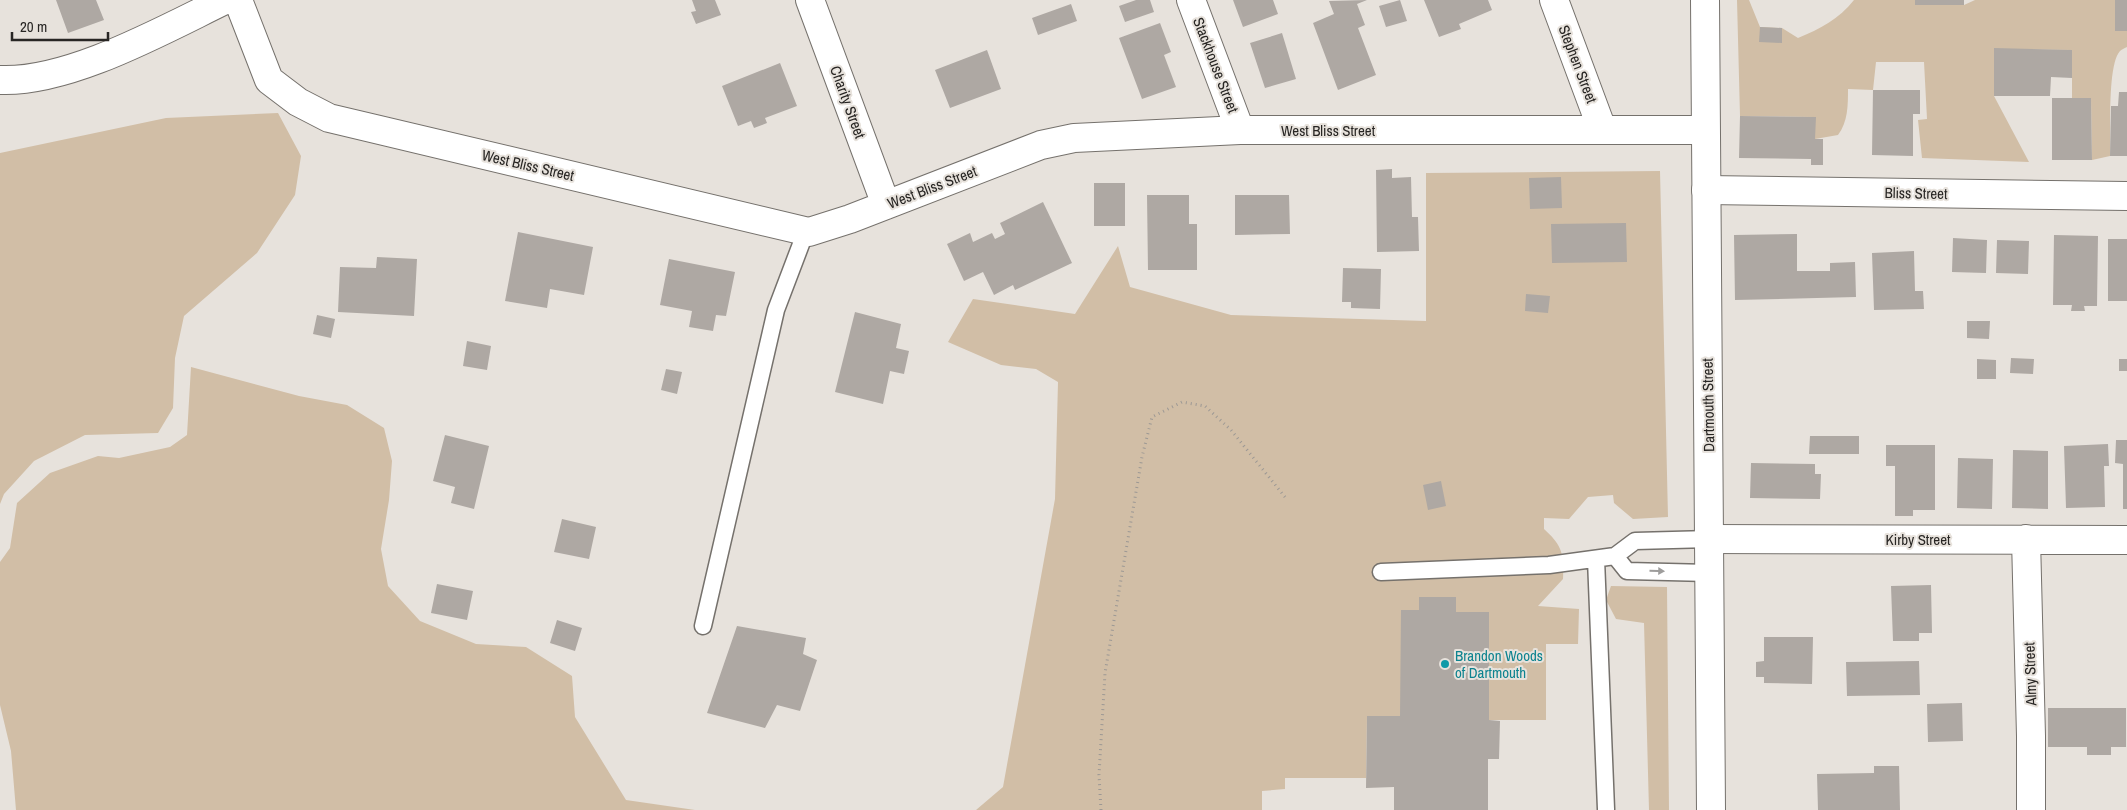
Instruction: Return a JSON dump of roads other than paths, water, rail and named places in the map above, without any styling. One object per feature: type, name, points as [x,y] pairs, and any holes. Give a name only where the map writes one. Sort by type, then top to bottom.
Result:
[{"type":"street","points":[[0,80],[46,76],[74,68],[166,29],[226,0]]},
{"type":"street","name":"West Bliss Street","points":[[238,0],[269,80],[298,102],[329,118],[806,231],[818,230],[1041,144],[1074,138],[1240,130],[1705,130]]},
{"type":"street","name":"Charity Street","points":[[810,0],[886,204]]},
{"type":"street","name":"Stackhouse Street","points":[[1191,0],[1240,130]]},
{"type":"street","name":"Stephen Street","points":[[1554,0],[1602,129]]},
{"type":"street","name":"Dartmouth Street","points":[[1706,0],[1705,130],[1711,810]]},
{"type":"street","name":"Bliss Street","points":[[1706,190],[2127,196]]},
{"type":"street","name":"Kirby Street","points":[[1710,539],[2127,540]]},
{"type":"street","name":"Almy Street","points":[[2026,539],[2031,810]]},
{"type":"lane","points":[[703,626],[776,310],[806,231]]},
{"type":"lane","points":[[1381,572],[1550,565],[1615,556],[1635,541],[1710,539]]},
{"type":"lane","points":[[1615,556],[1627,571],[1710,573]]},
{"type":"lane","points":[[1596,559],[1606,809]]},
{"type":"place","name":"Brandon Woods of Dartmouth","points":[[1445,664]]}]
